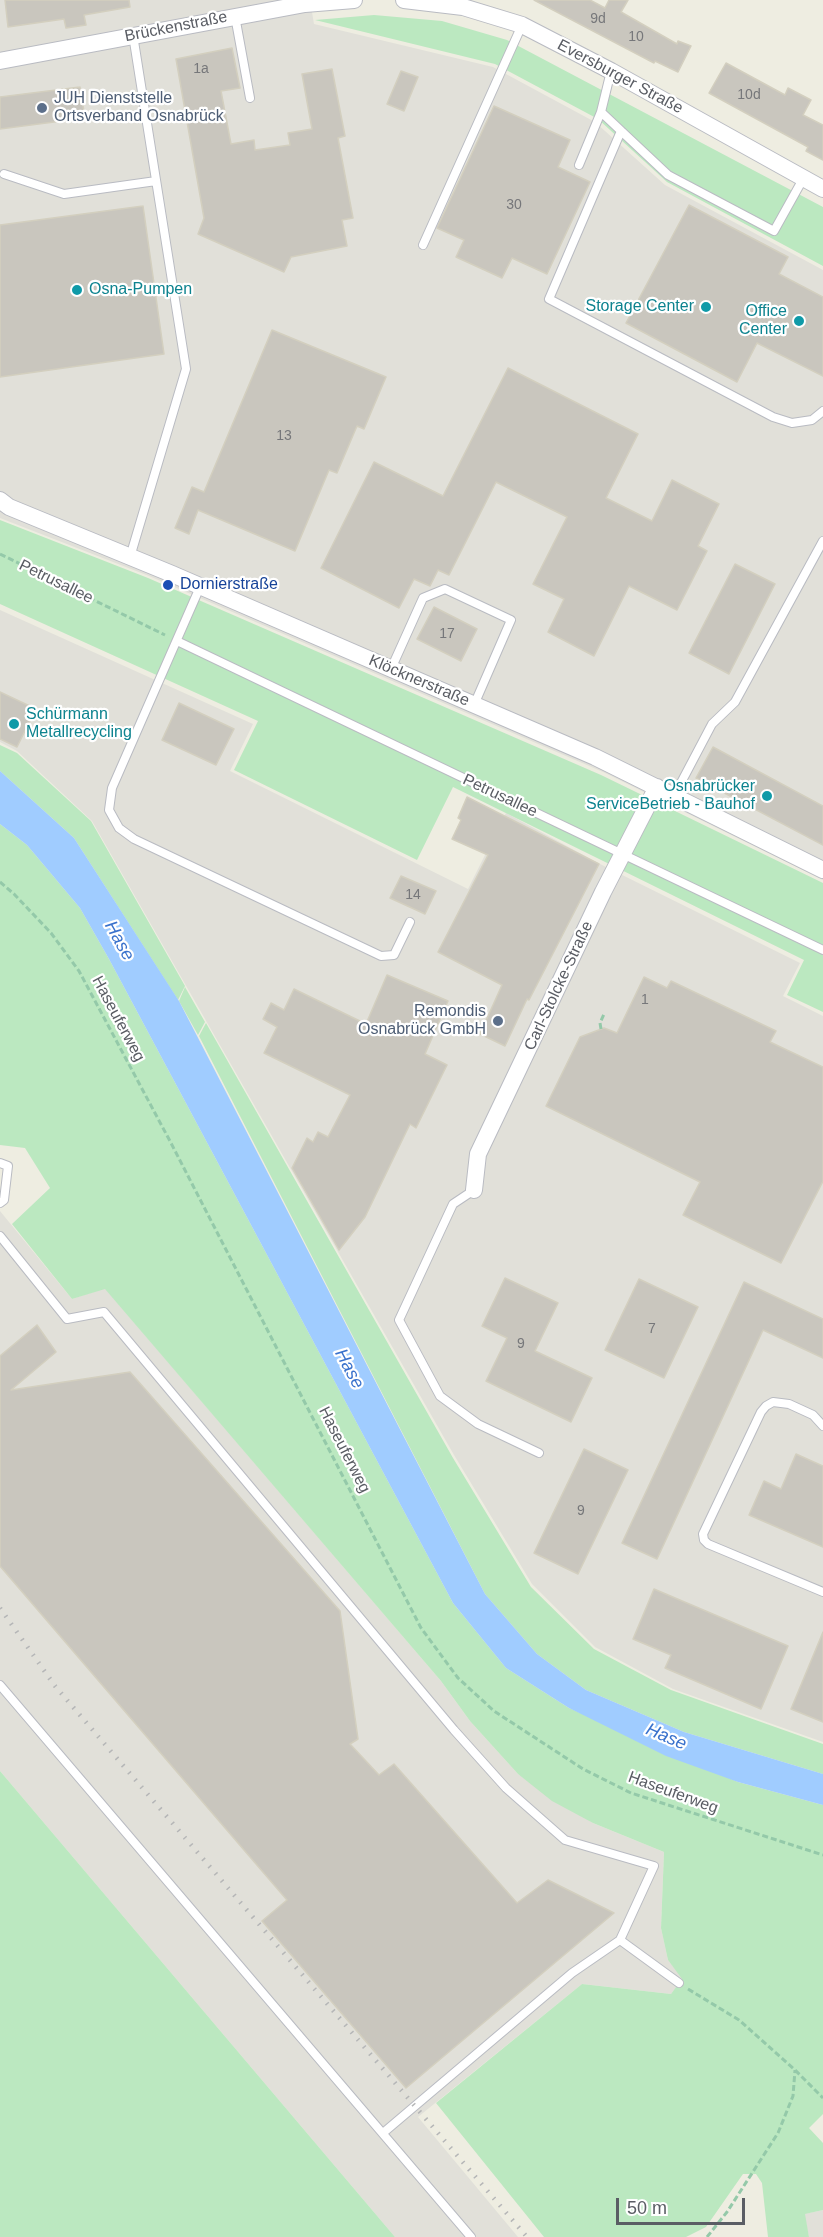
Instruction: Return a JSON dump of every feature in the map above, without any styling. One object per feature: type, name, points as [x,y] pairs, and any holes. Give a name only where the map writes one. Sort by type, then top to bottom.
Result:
[{"type":"street","name":"Brückenstraße","points":[[0,61],[235,16],[305,4],[354,0]]},
{"type":"street","name":"Eversburger Straße","points":[[404,0],[463,7],[522,26],[611,71],[823,189]]},
{"type":"street","name":"Klöcknerstraße","points":[[3,504],[200,586],[594,757],[823,870]]},
{"type":"street","name":"Carl-Stolcke-Straße","points":[[474,1190],[478,1154],[622,854],[657,787]]},
{"type":"lane","points":[[235,16],[250,98]]},
{"type":"lane","points":[[423,245],[522,26]]},
{"type":"lane","points":[[130,557],[186,369],[133,35]]},
{"type":"lane","points":[[579,165],[601,112],[611,71]]},
{"type":"lane","points":[[601,112],[668,175],[774,231],[803,179]]},
{"type":"lane","points":[[621,131],[549,299],[773,417],[792,423],[812,420],[823,411]]},
{"type":"lane","points":[[3,174],[64,194],[156,181]]},
{"type":"lane","points":[[675,796],[712,724],[735,702],[823,541]]},
{"type":"lane","points":[[200,586],[112,789],[109,810],[119,828],[134,839],[381,956],[394,955],[410,922]]},
{"type":"lane","points":[[391,669],[423,598],[445,589],[511,620],[474,705]]},
{"type":"lane","name":"Petrusallee","points":[[177,641],[823,950]]},
{"type":"lane","points":[[0,1203],[4,1200],[4,1164]]},
{"type":"lane","points":[[474,1190],[453,1204],[399,1320],[440,1396],[478,1424],[539,1453]]},
{"type":"lane","points":[[0,1236],[68,1319],[104,1312],[454,1730],[506,1788],[565,1840],[654,1866],[620,1940],[572,1973],[383,2133]]},
{"type":"lane","points":[[823,1426],[813,1415],[789,1404],[773,1402],[766,1406],[761,1412],[703,1534],[708,1544],[823,1592]]},
{"type":"lane","points":[[0,1685],[471,2237]]},
{"type":"lane","points":[[620,1940],[679,1983]]},
{"type":"path","name":"Petrusallee","points":[[0,554],[177,641]]},
{"type":"path","name":"Haseuferweg","points":[[0,882],[51,933],[79,971],[238,1270],[421,1628],[458,1678],[494,1711],[584,1769],[631,1793],[823,1855]]},
{"type":"path","points":[[600,1029],[604,1014]]},
{"type":"path","points":[[679,1983],[739,2020],[823,2098]]},
{"type":"path","points":[[707,2237],[727,2212],[778,2133],[794,2096],[795,2070]]},
{"type":"shaded area","points":[[0,0],[310,0],[314,24],[493,67],[595,122],[665,185],[823,270],[823,880],[603,772],[149,576],[0,518]]},
{"type":"shaded area","points":[[0,610],[253,724],[230,771],[468,889],[506,813],[600,864],[800,963],[783,996],[823,1016],[823,1742],[673,1689],[595,1647],[532,1584],[454,1455],[92,821],[17,751],[0,742]]},
{"type":"shaded area","points":[[0,1211],[72,1299],[105,1288],[441,1681],[470,1721],[518,1774],[593,1823],[664,1852],[661,1928],[668,1960],[683,1979],[671,1994],[582,1984],[418,2117],[518,2237],[395,2237],[0,1771]]},
{"type":"shaded area","points":[[823,2210],[823,2237],[809,2237],[804,2214]]},
{"type":"green space","points":[[374,15],[442,21],[507,40],[823,207],[823,266],[667,182],[598,119],[495,64],[315,20]]},
{"type":"green space","points":[[0,520],[148,578],[601,775],[823,883],[823,1012],[787,995],[804,960],[453,787],[417,860],[234,770],[258,721],[0,604]]},
{"type":"green space","points":[[0,745],[17,753],[91,821],[185,986],[178,1000],[74,838],[0,771]]},
{"type":"green space","points":[[0,824],[27,845],[80,908],[453,1603],[506,1668],[569,1708],[738,1782],[823,1805],[823,2114],[809,2128],[823,2143],[823,2210],[805,2214],[809,2237],[768,2237],[762,2183],[756,2174],[743,2174],[706,2227],[686,2237],[544,2237],[436,2103],[582,1984],[671,1994],[682,1979],[668,1960],[661,1928],[664,1852],[593,1823],[552,1801],[518,1774],[470,1721],[441,1681],[105,1289],[72,1299],[12,1224],[50,1188],[25,1148],[0,1145]]},
{"type":"green space","points":[[185,987],[205,1022],[198,1035],[179,1001]]},
{"type":"green space","points":[[206,1023],[453,1458],[531,1587],[594,1649],[671,1690],[823,1744],[823,1774],[684,1732],[586,1690],[537,1654],[485,1594],[199,1036]]},
{"type":"green space","points":[[0,1771],[395,2237],[0,2237]]},
{"type":"water","name":"Hase","points":[[0,771],[74,838],[179,1001],[485,1594],[537,1654],[586,1690],[684,1732],[823,1774],[823,1805],[738,1782],[666,1756],[569,1708],[506,1668],[453,1603],[80,908],[27,845],[0,824]]},
{"type":"building","points":[[5,0],[129,0],[130,7],[84,15],[86,25],[66,28],[64,19],[8,27]]},
{"type":"building","points":[[534,0],[590,0],[605,8],[609,0],[628,0],[621,12],[677,44],[678,41],[691,46],[678,72],[655,61],[654,63]]},
{"type":"building","points":[[232,48],[240,88],[221,91],[231,144],[254,140],[255,150],[290,145],[288,133],[312,129],[302,74],[332,69],[345,136],[338,138],[353,218],[342,220],[347,246],[291,257],[284,272],[198,234],[204,218],[176,59]]},
{"type":"building","points":[[726,63],[785,95],[788,88],[811,100],[803,115],[823,125],[823,160],[806,151],[808,147],[709,93]]},
{"type":"building","points":[[401,71],[418,77],[404,111],[387,104]]},
{"type":"building","name":"JUH Dienststelle Ortsverband Osnabrück","points":[[80,87],[85,118],[0,129],[0,97]]},
{"type":"building","points":[[494,106],[570,140],[558,167],[590,182],[547,274],[512,258],[502,278],[456,257],[464,240],[437,228]]},
{"type":"building","name":"Storage Center","points":[[689,205],[788,257],[779,274],[823,297],[823,376],[757,343],[737,382],[626,323]]},
{"type":"building","name":"Osna-Pumpen","points":[[143,206],[164,354],[0,377],[0,225]]},
{"type":"building","points":[[272,330],[386,377],[364,429],[357,426],[337,473],[329,470],[295,551],[198,510],[189,534],[175,528],[192,487],[204,492]]},
{"type":"building","points":[[508,368],[638,434],[606,498],[652,521],[672,480],[719,504],[698,546],[707,551],[677,610],[629,586],[594,656],[548,632],[564,599],[533,584],[567,517],[496,482],[449,575],[438,570],[430,586],[414,579],[399,608],[321,568],[374,462],[443,496]]},
{"type":"building","points":[[735,564],[775,584],[729,674],[689,653]]},
{"type":"building","points":[[434,607],[477,629],[461,661],[417,639]]},
{"type":"building","name":"Schürmann Metallrecycling","points":[[0,692],[36,709],[17,747],[0,739]]},
{"type":"building","points":[[179,703],[234,729],[216,765],[162,740]]},
{"type":"building","name":"Osnabrücker ServiceBetrieb - Bauhof","points":[[713,747],[823,806],[823,845],[696,778]]},
{"type":"building","points":[[467,797],[599,864],[529,1000],[527,999],[505,1046],[480,1034],[502,985],[438,952],[488,855],[452,839],[461,820],[458,818]]},
{"type":"building","points":[[401,876],[436,891],[425,914],[390,898]]},
{"type":"building","points":[[387,975],[448,1001],[425,1054],[447,1065],[416,1128],[410,1124],[365,1217],[339,1250],[292,1168],[307,1138],[313,1142],[318,1132],[328,1137],[350,1095],[264,1053],[277,1027],[263,1019],[271,1003],[284,1010],[294,989],[366,1024]]},
{"type":"building","points":[[644,977],[667,988],[671,981],[776,1031],[770,1042],[823,1067],[823,1181],[781,1263],[683,1215],[700,1182],[546,1106],[580,1037],[604,1028],[617,1033]]},
{"type":"building","points":[[505,1278],[558,1303],[535,1351],[592,1378],[571,1422],[486,1381],[507,1338],[482,1326]]},
{"type":"building","points":[[639,1279],[698,1307],[664,1378],[605,1350]]},
{"type":"building","points":[[744,1282],[823,1319],[823,1358],[763,1330],[657,1559],[622,1543]]},
{"type":"building","points":[[37,1325],[56,1352],[11,1390],[130,1372],[340,1611],[358,1739],[350,1744],[379,1775],[394,1764],[517,1903],[548,1880],[614,1913],[406,2088],[262,1921],[287,1900],[0,1566],[0,1356]]},
{"type":"building","points":[[584,1449],[628,1470],[578,1574],[534,1553]]},
{"type":"building","points":[[796,1454],[823,1466],[823,1547],[749,1515],[764,1481],[781,1489]]},
{"type":"building","points":[[654,1589],[788,1646],[761,1709],[665,1668],[671,1655],[633,1639]]},
{"type":"building","points":[[823,1632],[823,1722],[791,1709]]},
{"type":"railway","points":[[0,1608],[55,1686],[527,2237]]},
{"type":"place","name":"JUH Dienststelle Ortsverband Osnabrück","points":[[42,108]]},
{"type":"place","name":"Osna-Pumpen","points":[[77,290]]},
{"type":"place","name":"Storage Center","points":[[706,307]]},
{"type":"place","name":"Office Center","points":[[799,321]]},
{"type":"place","name":"Dornierstraße","points":[[168,585]]},
{"type":"place","name":"Schürmann Metallrecycling","points":[[14,724]]},
{"type":"place","name":"Osnabrücker ServiceBetrieb - Bauhof","points":[[767,796]]},
{"type":"place","name":"Remondis Osnabrück GmbH","points":[[498,1021]]}]
